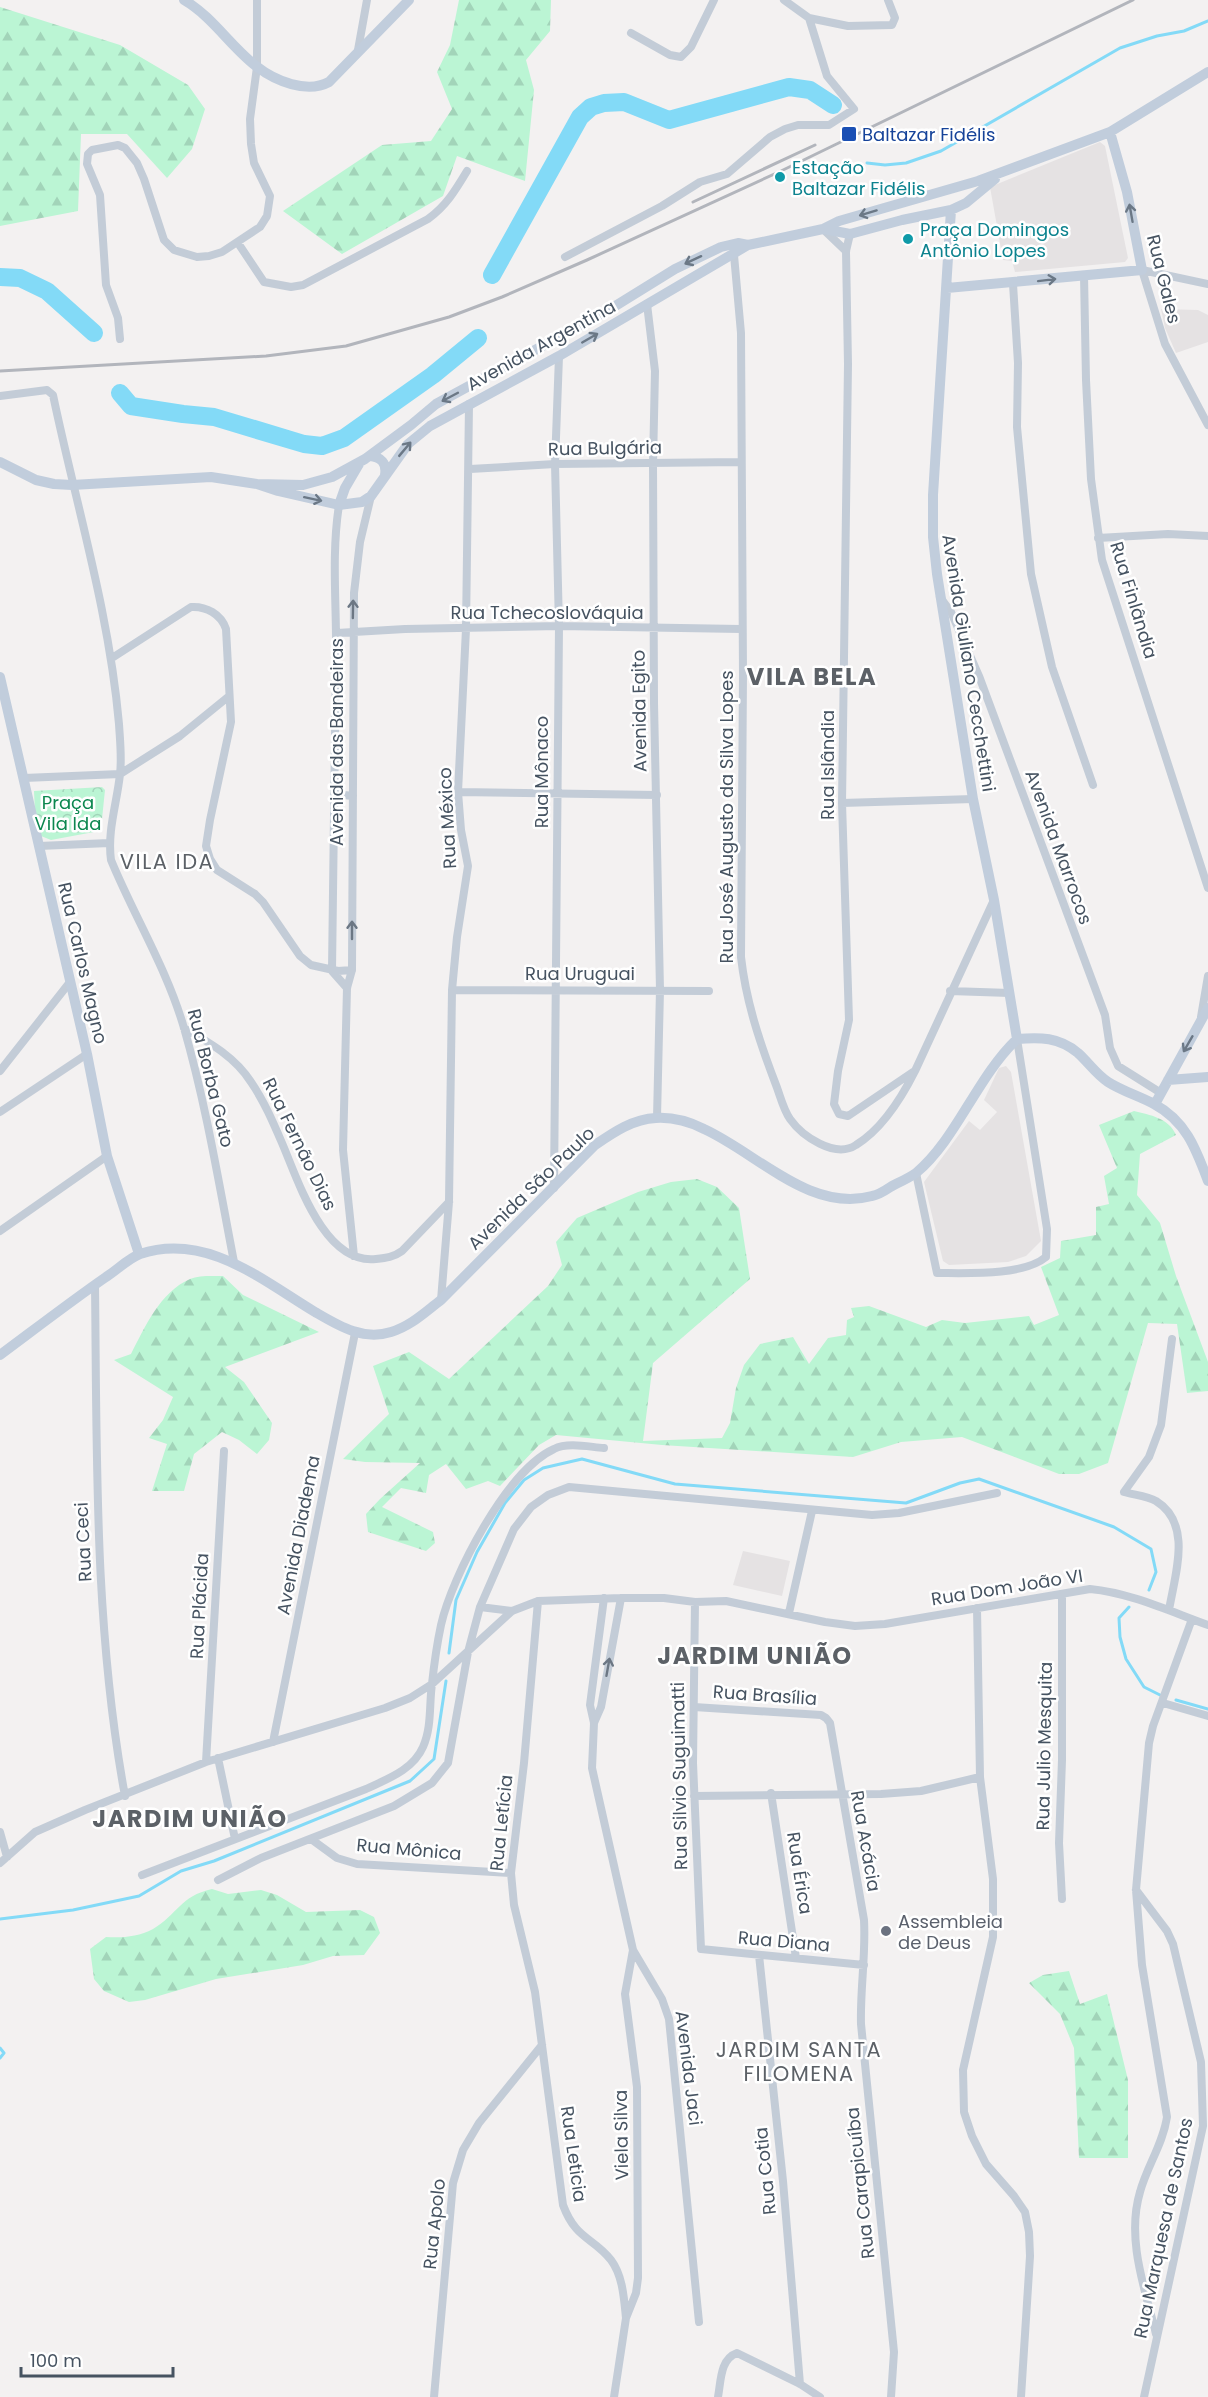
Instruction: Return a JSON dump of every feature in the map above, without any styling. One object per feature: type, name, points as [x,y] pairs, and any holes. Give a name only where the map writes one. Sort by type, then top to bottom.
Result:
[{"type":"street","points":[[184,0],[206,15],[257,67],[304,88],[314,88],[329,82],[409,0]]},
{"type":"street","points":[[120,339],[118,318],[106,285],[100,195],[87,164],[90,151],[118,145],[127,150],[137,163],[144,179],[164,240],[174,250],[197,257],[209,256],[238,243],[260,227],[270,207],[270,196],[254,163],[251,144],[250,118],[257,67],[257,0]]},
{"type":"street","points":[[358,50],[367,0]]},
{"type":"street","points":[[631,33],[670,55],[681,57],[691,47],[714,0]]},
{"type":"street","points":[[784,0],[809,18],[848,26],[892,25],[895,18],[888,0]]},
{"type":"street","points":[[565,257],[662,206],[700,182],[727,174],[770,137],[785,129],[798,125],[829,125],[854,109],[827,76],[809,18]]},
{"type":"street","points":[[823,229],[839,221],[1005,172],[1110,132],[1208,72]]},
{"type":"street","name":"Rua Gales","points":[[1110,132],[1127,192],[1142,270],[1162,338],[1208,425]]},
{"type":"street","points":[[238,243],[264,282],[291,287],[303,285],[428,219],[442,209],[452,197],[466,171]]},
{"type":"street","points":[[823,229],[850,234],[951,210],[966,203],[989,182],[1005,172]]},
{"type":"street","points":[[951,210],[978,181]]},
{"type":"street","name":"Avenida Giuliano Cecchettini","points":[[951,210],[933,495],[933,537],[940,596],[973,799],[994,900],[1017,1039]]},
{"type":"street","points":[[823,229],[846,251]]},
{"type":"street","name":"Avenida Argentina","points":[[257,484],[303,485],[332,477],[365,458],[411,426],[436,404],[612,308],[664,275],[721,247],[738,243],[748,245],[823,229]]},
{"type":"street","name":"Rua Islândia","points":[[850,234],[846,251],[848,388],[842,803],[849,1020],[838,1071],[834,1104],[836,1110],[839,1114],[848,1116],[915,1071]]},
{"type":"street","name":"Avenida Argentina","points":[[371,496],[408,444],[430,426],[559,356],[748,245]]},
{"type":"street","name":"Rua José Augusto da Silva Lopes","points":[[734,255],[741,333],[741,957],[745,990],[763,1049],[788,1117],[802,1133],[816,1143],[845,1149],[855,1146],[890,1112],[905,1091],[915,1071],[994,900]]},
{"type":"street","points":[[675,269],[675,276],[682,283]]},
{"type":"street","points":[[947,288],[1013,284],[1142,270],[1208,284]]},
{"type":"street","points":[[664,275],[670,282],[669,291]]},
{"type":"street","name":"Rua Finlândia","points":[[1084,275],[1091,479],[1098,538],[1108,582],[1208,888]]},
{"type":"street","points":[[1013,284],[1018,363],[1017,427],[1031,574],[1052,667],[1093,785]]},
{"type":"street","name":"Avenida Egito","points":[[648,304],[655,371],[654,703],[660,990],[657,1118]]},
{"type":"street","name":"Rua Mônaco","points":[[554,1188],[559,626],[555,464],[559,356]]},
{"type":"street","points":[[0,396],[47,390],[51,392],[72,485],[94,564],[112,658],[121,757],[108,843],[39,846]]},
{"type":"street","name":"Rua México","points":[[441,1300],[449,1202],[452,990],[457,937],[468,866],[461,830],[458,792],[466,629],[470,469],[469,404]]},
{"type":"street","points":[[339,505],[350,479],[365,458],[381,459],[386,470],[385,475]]},
{"type":"street","points":[[0,462],[36,480],[72,485],[211,477],[257,484],[339,505],[362,502],[371,496]]},
{"type":"street","name":"Rua Bulgária","points":[[470,469],[555,464],[741,462]]},
{"type":"street","name":"Avenida das Bandeiras","points":[[354,1256],[343,1150],[347,988],[352,970],[353,632],[357,564],[371,496]]},
{"type":"street","name":"Avenida das Bandeiras","points":[[332,971],[337,633],[334,574],[339,505]]},
{"type":"street","points":[[1098,538],[1168,534],[1208,536]]},
{"type":"street","name":"Avenida Marrocos","points":[[940,596],[951,612],[979,676],[1105,1015],[1113,1058],[1126,1073],[1161,1093]]},
{"type":"street","points":[[112,658],[184,609],[203,607],[219,616],[226,629],[231,722],[206,846],[210,860],[217,870],[255,894],[263,902],[300,956],[311,965],[332,971],[352,970]]},
{"type":"street","name":"Rua Tchecoslováquia","points":[[337,633],[405,629],[559,626],[741,629]]},
{"type":"street","name":"Rua Carlos Magno","points":[[0,677],[87,1054],[107,1156],[139,1254]]},
{"type":"street","points":[[24,778],[120,774],[180,736],[228,697]]},
{"type":"street","points":[[458,792],[657,795]]},
{"type":"street","points":[[334,794],[353,796]]},
{"type":"street","points":[[842,803],[973,799]]},
{"type":"street","name":"Rua Borba Gato","points":[[108,843],[117,875],[174,998],[184,1028],[234,1262]]},
{"type":"street","points":[[332,971],[347,988]]},
{"type":"street","points":[[1200,1024],[1208,976]]},
{"type":"street","points":[[0,1071],[70,982]]},
{"type":"street","name":"Rua Uruguai","points":[[452,990],[709,991]]},
{"type":"street","points":[[950,991],[1010,993]]},
{"type":"street","points":[[1155,1104],[1208,1008]]},
{"type":"street","name":"Rua Fernão Dias","points":[[184,1028],[209,1042],[235,1061],[251,1081],[267,1109],[308,1206],[330,1237],[354,1256]]},
{"type":"street","points":[[916,1173],[938,1273],[989,1273],[1038,1264],[1046,1257],[1047,1229],[1017,1039],[1050,1038],[1066,1045],[1110,1083],[1155,1104],[1174,1118],[1188,1132],[1208,1181]]},
{"type":"street","name":"Avenida São Paulo","points":[[0,1355],[139,1254],[170,1248],[188,1248],[234,1262],[331,1321],[356,1333],[391,1332],[412,1322],[441,1300],[595,1145],[618,1129],[657,1118],[688,1122],[714,1133],[813,1193],[832,1198],[853,1199],[873,1196],[916,1173],[950,1131],[1004,1051],[1017,1039]]},
{"type":"street","points":[[0,1112],[87,1054]]},
{"type":"street","points":[[1168,1080],[1208,1077]]},
{"type":"street","points":[[0,1231],[107,1156]]},
{"type":"street","points":[[354,1256],[372,1259],[398,1254],[449,1202]]},
{"type":"street","name":"Rua Ceci","points":[[95,1285],[98,1526],[106,1641],[118,1759],[125,1796]]},
{"type":"street","name":"Avenida Diadema","points":[[273,1742],[356,1333]]},
{"type":"street","points":[[1169,1610],[1179,1545],[1176,1524],[1168,1511],[1154,1500],[1124,1492],[1149,1457],[1161,1425],[1172,1339]]},
{"type":"street","points":[[142,1875],[366,1789],[398,1773],[415,1760],[424,1747],[429,1724],[441,1624],[454,1586],[475,1543],[517,1479],[539,1457],[557,1448],[576,1446],[604,1448]]},
{"type":"street","name":"Rua Plácida","points":[[206,1762],[224,1451]]},
{"type":"street","points":[[218,1880],[261,1858],[394,1806],[432,1783],[441,1773],[448,1763],[468,1652],[480,1606],[514,1529],[531,1507],[548,1495],[569,1487],[872,1515],[899,1513],[997,1493]]},
{"type":"street","points":[[789,1613],[812,1511]]},
{"type":"street","name":"Rua Dom João VI","points":[[512,1611],[538,1601],[664,1598],[695,1602],[726,1601],[855,1626],[885,1624],[1090,1590],[1109,1591],[1208,1625]]},
{"type":"street","name":"Rua Julio Mesquita","points":[[1062,1594],[1062,1760],[1059,1843],[1062,1899]]},
{"type":"street","name":"Avenida Jaci","points":[[604,1598],[590,1705],[594,1723],[592,1768],[633,1950],[662,1999],[669,2019],[699,2322]]},
{"type":"street","name":"Avenida Jaci","points":[[594,1723],[601,1707],[621,1598]]},
{"type":"street","name":"Rua Letícia","points":[[538,1601],[524,1763],[511,1873],[514,1905],[535,1992],[542,2045]]},
{"type":"street","name":"Rua Silvio Suguimatti","points":[[695,1602],[694,1796],[701,1949]]},
{"type":"street","points":[[480,1606],[512,1611]]},
{"type":"street","points":[[977,1608],[981,1778],[993,1879],[993,1938],[963,2070],[964,2112],[972,2136],[986,2164],[1025,2212],[1029,2232],[1030,2256],[1020,2397]]},
{"type":"street","points":[[3,1860],[35,1832],[206,1762],[385,1708],[410,1698],[432,1684],[512,1611]]},
{"type":"street","points":[[1156,2334],[1137,2260],[1134,2226],[1139,2192],[1165,2130],[1167,2117],[1142,1965],[1136,1890],[1149,1743],[1153,1726],[1192,1620]]},
{"type":"street","points":[[1163,1703],[1208,1716]]},
{"type":"street","name":"Rua Brasília","points":[[694,1707],[821,1715],[830,1723]]},
{"type":"street","name":"Rua Acácia","points":[[830,1723],[864,1920],[866,1944],[864,1965]]},
{"type":"street","points":[[218,1758],[235,1839]]},
{"type":"street","points":[[694,1796],[921,1791],[981,1778]]},
{"type":"street","name":"Rua Érica","points":[[771,1793],[796,1958]]},
{"type":"street","points":[[0,1832],[3,1860]]},
{"type":"street","name":"Rua Mônica","points":[[311,1839],[338,1858],[357,1864],[511,1873]]},
{"type":"street","name":"Rua Marquesa de Santos","points":[[1136,1890],[1167,1931],[1173,1944],[1201,2062],[1204,2098],[1200,2146],[1156,2334],[1150,2377],[1144,2397]]},
{"type":"street","name":"Rua Diana","points":[[701,1949],[864,1965]]},
{"type":"street","name":"Viela Silva","points":[[626,2318],[636,2293],[638,2278],[637,2087],[625,1994],[633,1950]]},
{"type":"street","name":"Rua Cotia","points":[[759,1955],[783,2181],[800,2384]]},
{"type":"street","name":"Rua Carapicuíba","points":[[864,1965],[860,1992],[861,2024],[894,2352],[891,2397]]},
{"type":"street","name":"Rua Leticia","points":[[542,2045],[563,2205],[576,2230],[611,2260],[622,2288],[626,2318]]},
{"type":"street","name":"Rua Apolo","points":[[434,2397],[453,2183],[456,2172],[463,2150],[479,2123],[542,2045]]},
{"type":"street","points":[[614,2397],[626,2318]]},
{"type":"street","points":[[718,2397],[723,2368],[727,2359],[737,2354],[800,2384],[820,2397]]},
{"type":"shaded area","points":[[1100,142],[1105,146],[1128,258],[1125,262],[1015,272],[1012,261],[1003,260],[990,187]]},
{"type":"shaded area","points":[[1161,309],[1198,310],[1208,315],[1208,342],[1176,353],[1165,328]]},
{"type":"shaded area","points":[[1006,1066],[1011,1072],[1041,1241],[1026,1256],[1008,1262],[949,1265],[943,1261],[924,1182],[969,1121],[980,1130],[997,1112],[984,1100],[999,1068]]},
{"type":"shaded area","points":[[743,1551],[790,1561],[782,1596],[733,1585]]},
{"type":"green space","points":[[459,0],[551,0],[550,31],[526,60],[534,90],[525,181],[457,156],[443,196],[342,254],[283,211],[382,145],[431,141],[452,109],[437,72],[450,45]]},
{"type":"green space","points":[[0,7],[120,45],[188,85],[205,109],[192,149],[167,178],[127,134],[81,134],[78,211],[0,226]]},
{"type":"green space","name":"Praça Vila Ida","points":[[102,787],[105,790],[102,819],[94,832],[51,840],[41,836],[35,813],[34,791]]},
{"type":"green space","points":[[1134,1111],[1164,1121],[1176,1135],[1140,1154],[1137,1195],[1160,1223],[1176,1276],[1208,1362],[1208,1391],[1187,1393],[1177,1324],[1148,1323],[1108,1463],[1079,1474],[1059,1474],[962,1437],[901,1442],[853,1457],[662,1445],[556,1435],[539,1445],[500,1486],[488,1481],[466,1489],[446,1464],[429,1475],[426,1493],[401,1488],[382,1507],[433,1532],[435,1543],[426,1551],[368,1532],[366,1514],[420,1463],[365,1462],[343,1459],[389,1414],[373,1366],[409,1352],[449,1379],[548,1286],[562,1265],[556,1242],[577,1218],[638,1192],[671,1182],[697,1179],[717,1187],[739,1208],[750,1279],[653,1363],[643,1441],[722,1438],[730,1423],[736,1388],[744,1365],[760,1344],[793,1337],[809,1364],[828,1338],[846,1335],[847,1320],[854,1317],[851,1308],[869,1306],[926,1327],[942,1320],[965,1323],[1029,1316],[1034,1325],[1059,1315],[1041,1267],[1060,1258],[1061,1241],[1096,1235],[1096,1207],[1109,1204],[1104,1176],[1117,1168],[1099,1125]]},
{"type":"green space","points":[[223,1276],[243,1295],[319,1332],[225,1367],[244,1382],[272,1423],[269,1440],[257,1454],[239,1440],[222,1432],[194,1454],[184,1491],[152,1491],[167,1444],[149,1438],[163,1420],[173,1397],[114,1360],[131,1354],[154,1311],[179,1285],[198,1277]]},
{"type":"green space","points":[[212,1889],[228,1894],[261,1890],[277,1895],[306,1912],[360,1910],[374,1917],[380,1933],[364,1955],[333,1956],[303,1965],[216,1979],[145,2000],[129,2002],[104,1991],[94,1979],[90,1949],[106,1937],[142,1934],[153,1929],[193,1896]]},
{"type":"green space","points":[[1069,1971],[1080,2004],[1107,1994],[1128,2080],[1128,2158],[1079,2158],[1074,2048],[1060,2014],[1029,1983],[1043,1975]]},
{"type":"waterway","points":[[867,163],[885,165],[906,163],[941,151],[1120,48],[1157,36],[1184,31],[1208,21]]},
{"type":"waterway","points":[[492,275],[580,117],[591,107],[604,103],[624,102],[669,120],[789,87],[810,90],[833,105]]},
{"type":"waterway","points":[[0,277],[20,278],[47,291],[94,333]]},
{"type":"waterway","points":[[120,393],[131,406],[214,417],[304,444],[322,446],[344,438],[433,375],[478,338]]},
{"type":"waterway","points":[[449,1653],[456,1600],[477,1552],[505,1503],[524,1480],[543,1468],[582,1459],[675,1484],[906,1503],[960,1483],[979,1479],[1114,1527],[1151,1549],[1156,1572],[1149,1590]]},
{"type":"waterway","points":[[1129,1607],[1119,1618],[1120,1637],[1126,1659],[1144,1687],[1160,1695]]},
{"type":"waterway","points":[[0,1919],[73,1910],[139,1896],[181,1871],[214,1861],[410,1781],[434,1759],[446,1681]]},
{"type":"waterway","points":[[1176,1700],[1208,1709]]},
{"type":"waterway","points":[[0,2048],[4,2053],[0,2058]]},
{"type":"railway","points":[[0,371],[266,356],[346,346],[449,317],[587,260],[781,171],[1133,0]]},
{"type":"railway","points":[[693,202],[815,145]]},
{"type":"place","name":"Baltazar Fidélis","points":[[849,134]]},
{"type":"place","name":"Estação Baltazar Fidélis","points":[[780,177]]},
{"type":"place","name":"Praça Domingos Antônio Lopes","points":[[908,239]]},
{"type":"place","name":"Assembleia de Deus","points":[[886,1931]]},
{"type":"district","name":"VILA BELA","points":[[812,676]]},
{"type":"district","name":"VILA IDA","points":[[167,861]]},
{"type":"district","name":"JARDIM UNIÃO","points":[[755,1655]]},
{"type":"district","name":"JARDIM UNIÃO","points":[[190,1818]]},
{"type":"district","name":"JARDIM SANTA FILOMENA","points":[[799,2061]]}]
